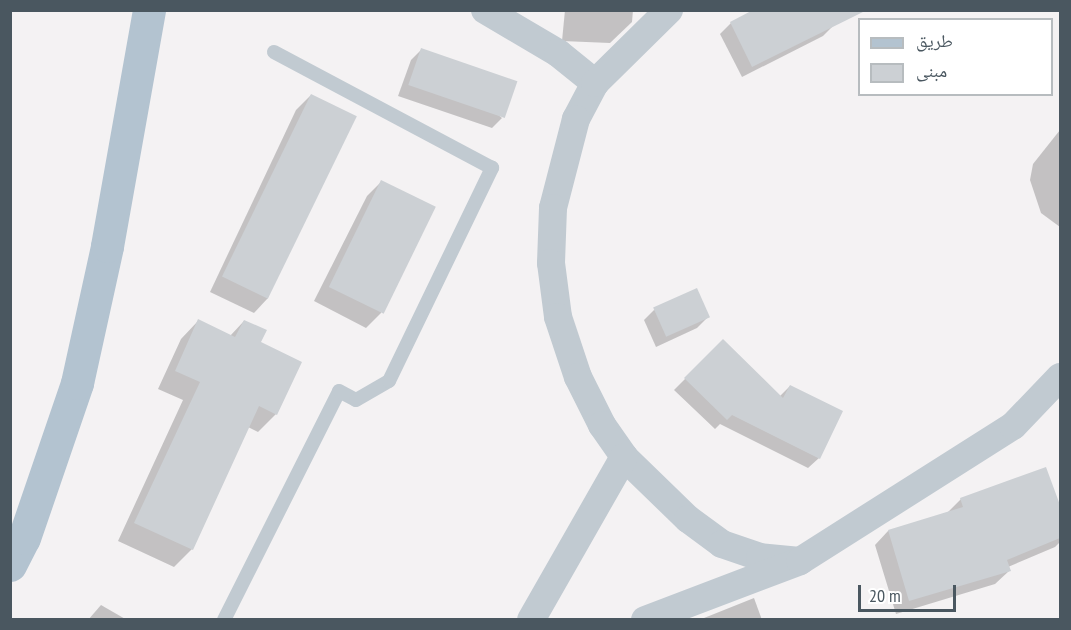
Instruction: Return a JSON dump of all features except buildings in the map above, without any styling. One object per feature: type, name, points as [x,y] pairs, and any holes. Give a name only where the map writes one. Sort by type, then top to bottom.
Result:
[{"type":"main road","points":[[10,565],[24,538],[77,383],[107,246],[149,10]]},
{"type":"street","points":[[485,10],[558,53],[595,83]]},
{"type":"street","points":[[669,10],[595,83],[576,118],[553,208],[551,263],[558,317],[578,377],[602,425],[624,457],[688,519],[722,544],[760,557],[800,561]]},
{"type":"street","points":[[645,620],[800,561],[1013,426],[1060,377]]},
{"type":"street","points":[[531,620],[624,457]]},
{"type":"lane","points":[[224,620],[339,391],[356,400],[389,381],[492,168],[274,52]]}]
